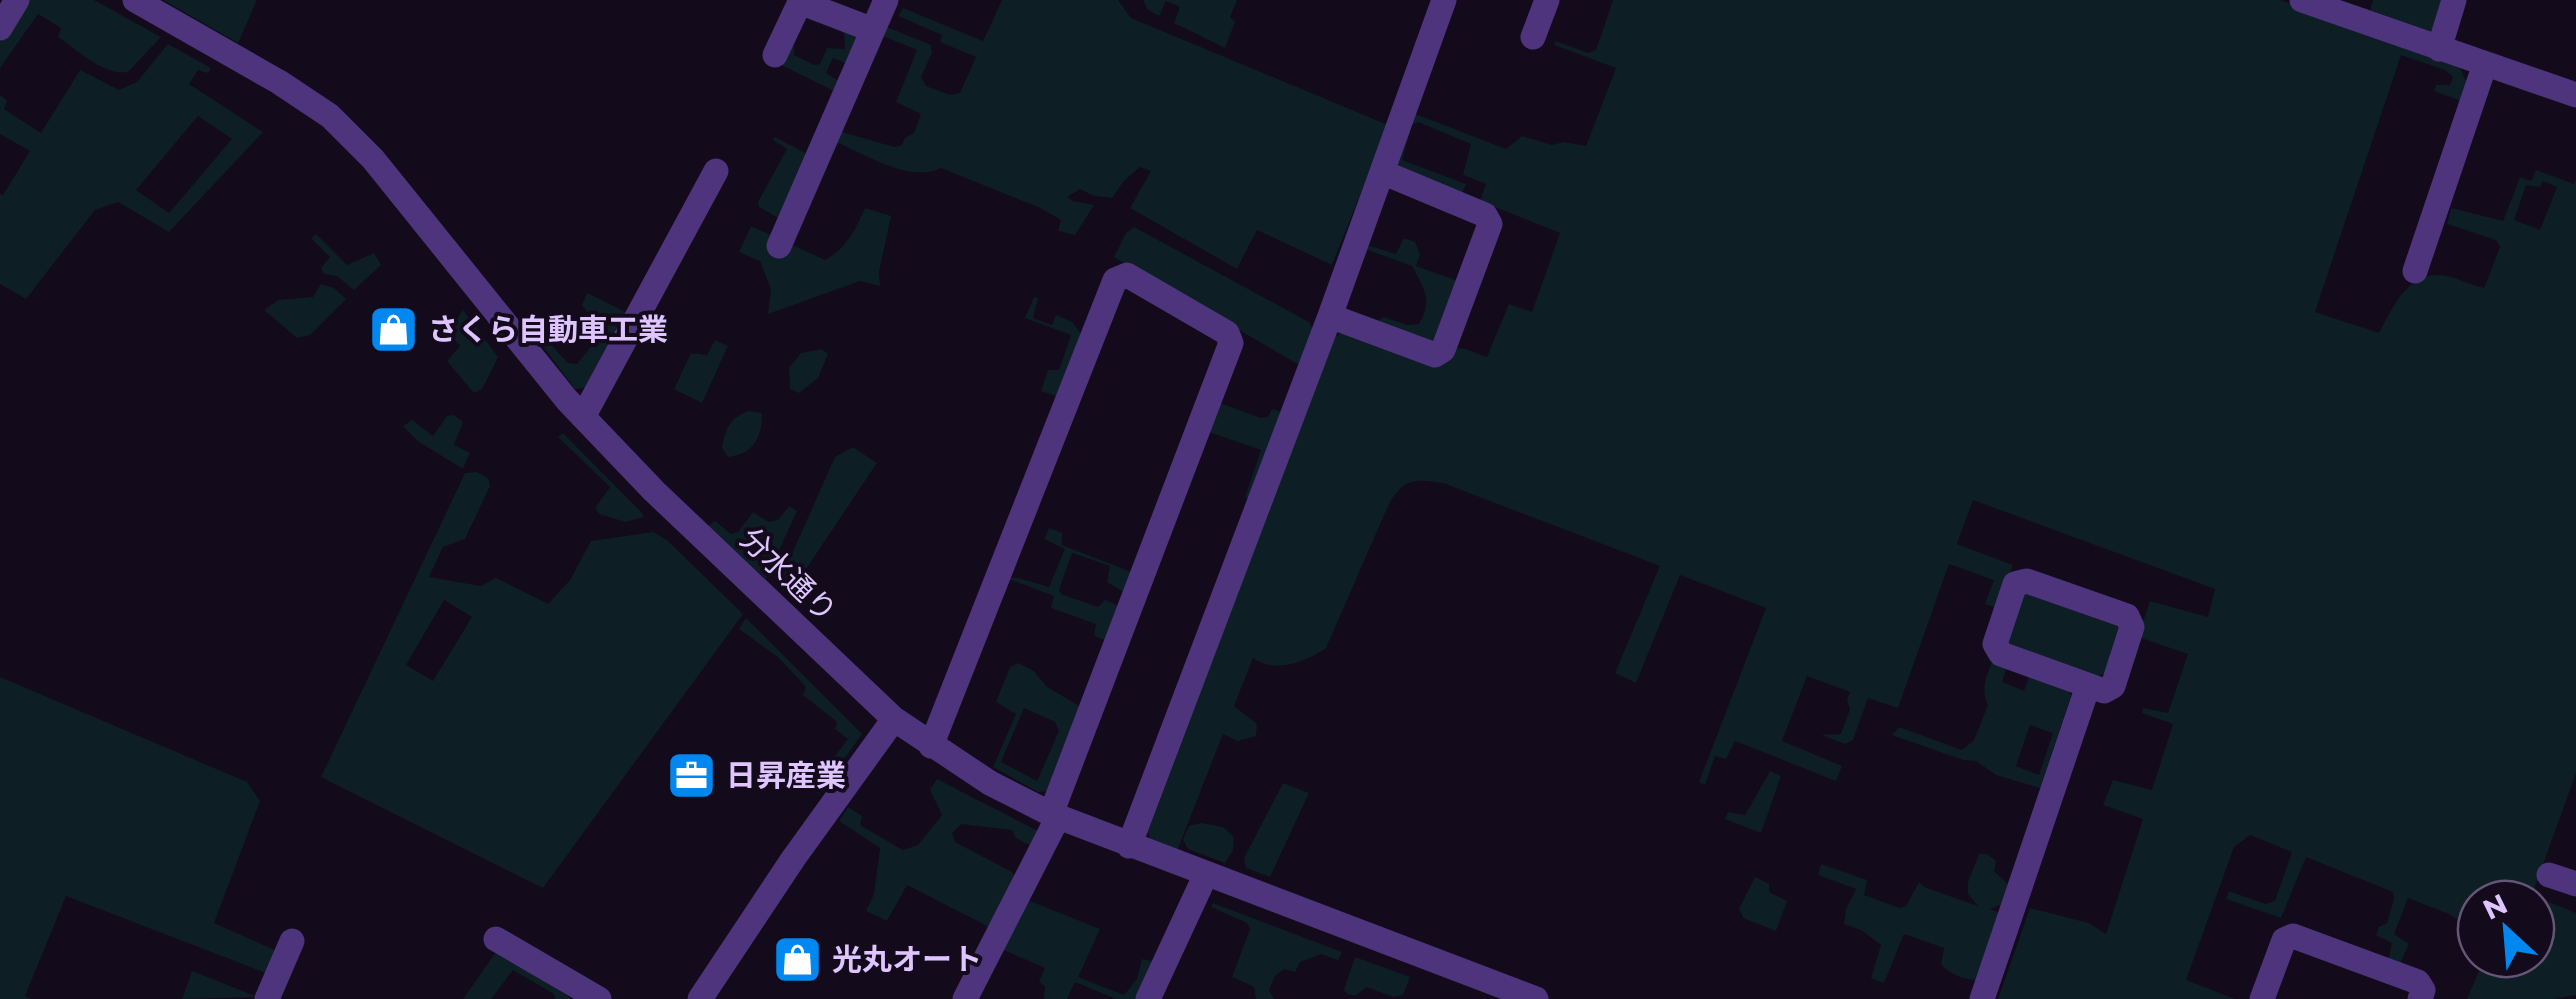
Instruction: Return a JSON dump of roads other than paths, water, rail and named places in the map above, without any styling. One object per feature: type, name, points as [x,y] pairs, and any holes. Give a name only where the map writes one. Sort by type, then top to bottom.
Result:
[{"type":"street","points":[[0,28],[17,0]]},
{"type":"street","name":"分水通り","points":[[135,0],[304,97],[354,138],[583,417],[654,491],[894,719],[931,746],[990,783],[1054,815],[1536,999]]},
{"type":"street","points":[[779,246],[886,0]]},
{"type":"street","points":[[1129,846],[1330,316],[1444,0]]},
{"type":"street","points":[[1532,37],[1546,0]]},
{"type":"street","points":[[2302,0],[2576,95]]},
{"type":"street","points":[[2439,48],[2454,0]]},
{"type":"street","points":[[775,55],[800,1],[872,30]]},
{"type":"street","points":[[2415,271],[2485,64]]},
{"type":"street","points":[[583,417],[716,172]]},
{"type":"street","points":[[1330,316],[1435,355],[1443,350],[1490,224],[1485,215],[1382,172]]},
{"type":"street","points":[[931,746],[1116,280],[1126,275],[1227,333],[1230,344],[1054,815],[965,999]]},
{"type":"street","points":[[2027,581],[2127,616],[2132,627],[2112,686],[2104,691],[2088,686],[2001,654],[1995,644],[2015,584],[2027,581]]},
{"type":"street","points":[[1982,999],[2088,686]]},
{"type":"street","points":[[700,999],[894,719]]},
{"type":"street","points":[[1148,999],[1206,874]]},
{"type":"street","points":[[2549,875],[2576,884]]},
{"type":"street","points":[[2262,999],[2284,940],[2293,936],[2418,982],[2423,990],[2420,999]]},
{"type":"street","points":[[496,939],[599,999]]},
{"type":"street","points":[[267,999],[292,942]]},
{"type":"place","name":"さくら自動車工業","points":[[393,330]]},
{"type":"place","name":"日昇産業","points":[[691,776]]},
{"type":"place","name":"光丸オート","points":[[797,960]]}]
